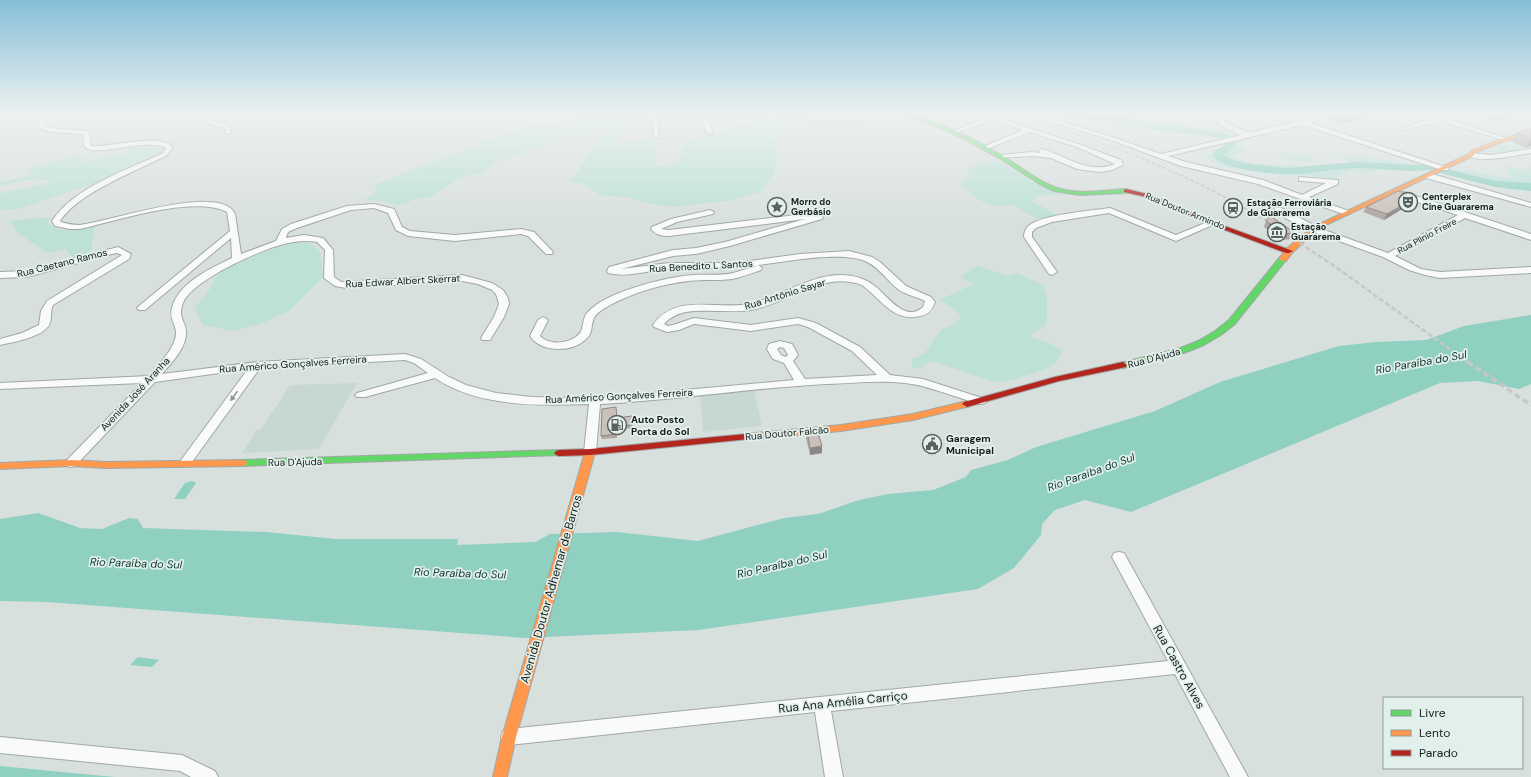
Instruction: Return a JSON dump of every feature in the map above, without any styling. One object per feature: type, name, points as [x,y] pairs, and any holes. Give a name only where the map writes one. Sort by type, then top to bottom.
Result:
[{"type":"main road","name":"Rua Doutor Armindo","points":[[988,150],[1032,178],[1055,190],[1080,194],[1135,192],[1212,223],[1289,251]]},
{"type":"main road","points":[[1289,251],[1315,228],[1438,171],[1471,155],[1477,150]]},
{"type":"main road","name":"Rua D'Ajuda","points":[[981,401],[1058,379],[1156,358],[1181,351],[1201,343],[1218,333],[1232,322],[1289,251]]},
{"type":"main road","name":"Rua Doutor Falcão","points":[[590,452],[841,428],[913,417],[981,401]]},
{"type":"main road","name":"Rua D'Ajuda","points":[[0,466],[70,463],[106,465],[332,461],[590,452]]},
{"type":"main road","name":"Avenida Doutor Adhemar de Barros","points":[[500,777],[509,737],[573,517],[590,452]]},
{"type":"street","points":[[168,150],[165,154],[111,180],[71,204],[57,217],[56,221],[58,224],[70,227],[80,227],[171,207],[205,204],[220,206],[231,212],[233,216],[233,232],[237,259]]},
{"type":"street","points":[[1032,154],[1042,151],[1087,170],[1113,168],[1119,165],[1118,162],[1089,150]]},
{"type":"street","points":[[1143,150],[1197,168],[1245,177],[1346,213]]},
{"type":"street","points":[[1159,156],[1185,150]]},
{"type":"street","points":[[1381,150],[1531,205]]},
{"type":"street","points":[[1471,155],[1491,157],[1530,150]]},
{"type":"street","points":[[1001,157],[1032,154],[1053,156]]},
{"type":"street","points":[[1302,179],[1335,182],[1303,197]]},
{"type":"street","points":[[1393,191],[1531,237]]},
{"type":"street","points":[[284,240],[286,231],[294,226],[342,210],[359,206],[374,206],[391,211],[399,228],[408,233],[455,238],[522,231],[531,234],[550,252]]},
{"type":"street","points":[[1052,272],[1028,237],[1028,232],[1033,226],[1050,220],[1110,210],[1176,238],[1212,223]]},
{"type":"street","points":[[1278,210],[1287,216],[1315,228],[1388,256],[1413,269],[1434,275],[1531,270]]},
{"type":"street","name":"Rua Benedito L Santos","points":[[710,212],[676,220],[655,229],[661,233],[669,233],[814,215],[819,217],[727,244],[696,251],[673,253],[612,268],[611,271],[621,272],[668,266],[735,266],[821,254],[859,255],[877,264],[903,288],[928,299]]},
{"type":"street","name":"Rua Plínio Freire","points":[[1388,256],[1466,215]]},
{"type":"street","points":[[142,308],[233,232]]},
{"type":"street","name":"Rua Edwar Albert Skerrat","points":[[284,240],[314,239],[328,246],[329,278],[338,284],[346,285],[462,278],[479,280],[488,284],[500,293],[504,304],[502,311],[486,338]]},
{"type":"street","name":"Avenida José Aranha","points":[[70,463],[152,379],[173,352],[181,336],[182,330],[175,317],[175,310],[184,293],[200,279],[237,259],[284,240]]},
{"type":"street","name":"Rua Caetano Ramos","points":[[0,275],[27,274],[111,251],[118,250],[127,254],[121,261],[50,303],[46,308],[46,324],[42,328],[29,334],[0,342]]},
{"type":"street","name":"Rua Benedito L Santos","points":[[543,320],[535,336],[538,341],[544,344],[568,344],[576,342],[583,337],[591,314],[602,305],[618,297],[648,287],[687,278],[732,276],[781,260]]},
{"type":"street","name":"Rua Antônio Sayar","points":[[886,378],[856,349],[812,325],[798,321],[752,328],[694,321],[675,328],[667,329],[658,324],[665,316],[686,309],[752,307],[794,291],[833,280],[850,279],[869,284],[891,308],[904,314],[916,314],[925,311],[930,302],[928,299]]},
{"type":"street","name":"Rua Américo Gonçalves Ferreira","points":[[0,386],[39,383],[152,379],[257,365],[404,357],[420,362],[451,383],[475,392],[496,397],[543,401],[595,400],[801,382],[886,378],[915,381],[981,401]]},
{"type":"street","points":[[788,361],[801,382]]},
{"type":"street","points":[[185,463],[257,365]]},
{"type":"street","points":[[361,395],[436,374]]},
{"type":"street","name":"Avenida Doutor Adhemar de Barros","points":[[590,452],[595,400]]},
{"type":"street","name":"Rua Castro Alves","points":[[1119,557],[1178,667],[1240,777]]},
{"type":"street","name":"Rua Ana Amélia Carriço","points":[[509,737],[1178,667]]},
{"type":"street","points":[[822,705],[834,777]]},
{"type":"street","points":[[0,745],[182,763],[209,777]]},
{"type":"shaded area","points":[[127,150],[160,150],[155,156],[99,182],[19,209],[0,210],[0,193],[44,184],[53,180],[34,179],[0,186],[0,182],[33,175],[27,169],[76,155],[88,157],[80,159],[80,163],[123,153]]},
{"type":"shaded area","points":[[463,150],[531,150],[497,162],[480,173],[460,178],[428,198],[425,197],[398,205],[382,201],[365,200],[375,192],[376,184]]},
{"type":"shaded area","points":[[592,150],[657,150],[656,167],[679,163],[683,150],[777,150],[774,174],[760,192],[727,201],[672,207],[647,203],[631,198],[600,195],[582,183],[570,182]]},
{"type":"shaded area","points":[[1244,150],[1246,155],[1234,154],[1235,158],[1253,164],[1320,166],[1350,162],[1339,157],[1339,154],[1357,157],[1362,155],[1418,166],[1417,169],[1420,170],[1386,169],[1364,173],[1350,171],[1333,179],[1309,175],[1296,176],[1230,168],[1211,162],[1205,158],[1213,151]]},
{"type":"shaded area","points":[[1491,150],[1518,150],[1491,155],[1484,153]]},
{"type":"shaded area","points":[[1278,152],[1311,156],[1315,163],[1281,159]]},
{"type":"shaded area","points":[[986,161],[1001,163],[1033,182],[1075,195],[1038,196],[1032,201],[1057,215],[1037,219],[1013,205],[996,206],[978,200],[961,185],[970,174],[965,170]]},
{"type":"shaded area","points":[[1509,166],[1525,172],[1529,170],[1523,168],[1531,167],[1531,186],[1495,182],[1451,171],[1465,170],[1509,179],[1513,178],[1508,174],[1508,170],[1504,169]]},
{"type":"shaded area","points":[[51,217],[48,221],[49,225],[54,228],[71,230],[94,227],[91,252],[73,258],[65,249],[48,253],[19,234],[10,221]]},
{"type":"shaded area","points":[[295,243],[309,243],[320,251],[323,277],[289,311],[260,324],[233,331],[203,325],[194,308],[210,289],[215,278],[221,272],[252,256]]},
{"type":"shaded area","points":[[977,266],[1007,276],[1017,273],[1043,285],[1047,297],[1047,324],[1029,336],[1063,349],[1056,363],[1044,370],[1013,380],[994,382],[932,361],[919,369],[912,367],[912,359],[924,354],[941,330],[953,325],[962,317],[952,307],[939,300],[974,284],[960,277]]},
{"type":"shaded area","points":[[357,383],[319,449],[242,453],[257,430],[261,429],[290,385]]},
{"type":"shaded area","points":[[754,390],[762,426],[703,432],[700,394]]},
{"type":"water","name":"Rio Paraíba do Sul","points":[[1531,315],[1531,384],[1519,389],[1478,381],[1440,383],[1131,512],[1085,500],[1055,510],[1042,524],[1041,535],[1014,568],[978,589],[699,630],[525,638],[47,602],[0,601],[0,519],[38,513],[80,528],[102,529],[129,518],[138,519],[143,528],[266,532],[336,539],[458,539],[457,545],[535,542],[550,534],[617,532],[698,541],[784,518],[818,514],[859,500],[888,494],[933,490],[966,477],[971,470],[1008,460],[1036,447],[1155,411],[1220,382],[1339,346],[1376,342],[1426,340],[1464,326]]},
{"type":"water","points":[[192,481],[196,483],[185,499],[174,499],[185,483]]},
{"type":"water","points":[[138,657],[159,660],[152,667],[130,665]]},
{"type":"water","points":[[0,766],[115,777],[0,777]]},
{"type":"building","points":[[1398,191],[1417,197],[1387,214],[1366,207]]},
{"type":"building","points":[[1270,216],[1295,233],[1284,234],[1266,221]]},
{"type":"building","name":"Auto Posto Porta do Sol","points":[[616,407],[617,418],[632,416],[632,425],[617,426],[617,434],[601,436],[602,409]]},
{"type":"building","points":[[817,430],[822,446],[810,448],[807,431]]},
{"type":"waterway","points":[[1222,150],[1219,152],[1218,156],[1230,163],[1285,171],[1358,165],[1418,168],[1429,167],[1495,184],[1531,187]]},
{"type":"railway","points":[[1119,150],[1176,173],[1239,205],[1270,223]]},
{"type":"railway","points":[[1268,222],[1333,265],[1469,363]]},
{"type":"railway","points":[[1468,362],[1531,405]]},
{"type":"traffic: fast","points":[[989,150],[1032,178],[1056,190],[1080,194],[1126,191]]},
{"type":"traffic: fast","points":[[1123,365],[1181,351],[1201,343],[1218,333],[1232,322],[1283,259]]},
{"type":"traffic: fast","points":[[242,463],[559,453]]},
{"type":"traffic: slow","points":[[1283,259],[1289,251],[1315,228],[1471,155],[1477,150]]},
{"type":"traffic: slow","points":[[746,437],[841,428],[913,417],[967,404]]},
{"type":"traffic: slow","points":[[500,777],[509,737],[590,452]]},
{"type":"traffic: slow","points":[[0,466],[71,463],[106,465],[242,463]]},
{"type":"traffic: jam","points":[[1126,191],[1149,196],[1214,224],[1289,251]]},
{"type":"traffic: jam","points":[[967,404],[1058,379],[1123,365]]},
{"type":"traffic: jam","points":[[559,453],[590,452],[746,437]]},
{"type":"place","name":"Centerplex Cine Guararema","points":[[1408,202]]},
{"type":"place","name":"Morro do Gerbásio","points":[[777,207]]},
{"type":"place","name":"Estação Ferroviária de Guararema","points":[[1233,208]]},
{"type":"place","name":"Estação Guararema","points":[[1277,232]]},
{"type":"place","name":"Auto Posto Porta do Sol","points":[[617,425]]},
{"type":"place","name":"Garagem Municipal","points":[[932,444]]}]
